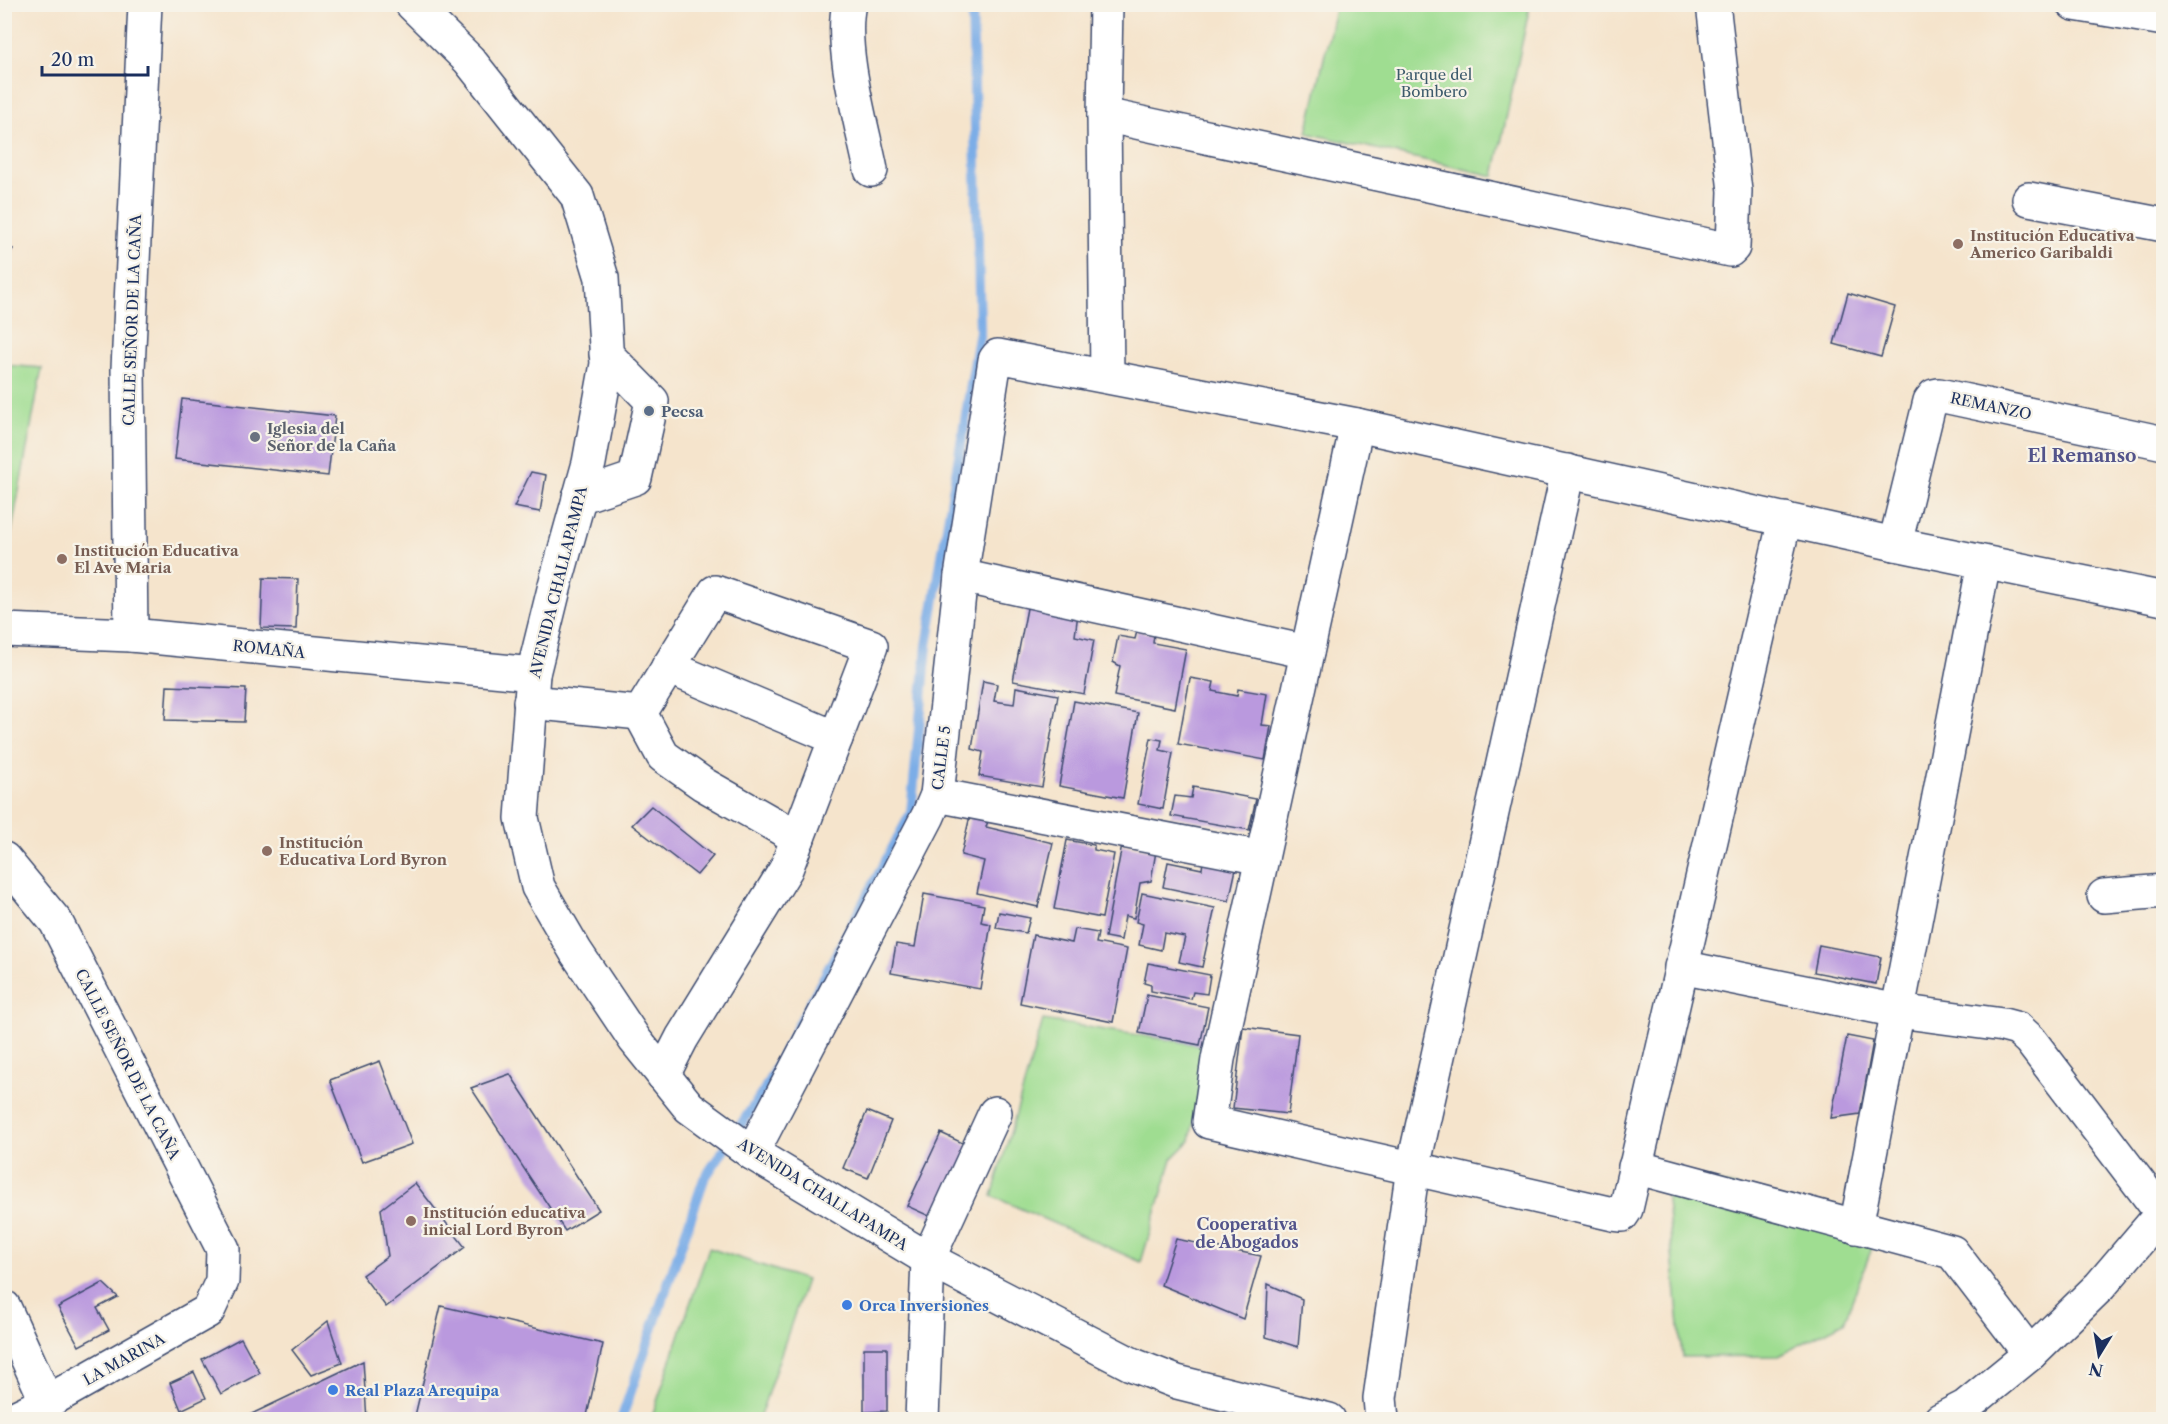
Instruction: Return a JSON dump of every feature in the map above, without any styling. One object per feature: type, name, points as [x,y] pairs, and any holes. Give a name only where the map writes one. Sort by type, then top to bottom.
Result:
[{"type":"street","name":"CALLE SEÑOR DE LA CAÑA","points":[[131,635],[128,369],[145,4]]},
{"type":"street","name":"AVENIDA CHALLAPAMPA","points":[[412,4],[469,60],[577,196],[602,278],[607,364],[590,463],[579,497],[531,688],[522,818],[538,887],[576,952],[635,1040],[689,1107],[746,1149],[928,1258],[1131,1364],[1177,1382],[1329,1419]]},
{"type":"street","points":[[849,4],[846,19],[850,63],[871,170]]},
{"type":"street","points":[[1106,4],[1104,115],[1107,375],[1357,425],[1895,544],[2163,599]]},
{"type":"street","points":[[1104,115],[1730,250],[1733,247],[1735,191],[1713,4]]},
{"type":"street","points":[[2074,4],[2163,20]]},
{"type":"street","points":[[2029,199],[2163,225]]},
{"type":"street","points":[[579,497],[635,478],[652,402],[606,354]]},
{"type":"street","name":"CALLE 5","points":[[746,1149],[928,816],[937,795],[961,576],[997,357],[1000,355],[1107,375]]},
{"type":"street","name":"REMANZO","points":[[1895,544],[1930,401],[1934,396],[1940,395],[2163,443]]},
{"type":"street","points":[[1357,425],[1218,1059],[1209,1122],[1618,1215],[1624,1212],[1635,1167],[1785,519]]},
{"type":"street","points":[[1382,1419],[1380,1398],[1413,1168],[1568,471]]},
{"type":"street","points":[[1856,1227],[1984,563]]},
{"type":"street","points":[[961,576],[1307,652]]},
{"type":"street","points":[[663,1075],[682,1038],[786,869],[798,838],[871,646],[715,592],[640,713],[663,756],[703,784],[798,838]]},
{"type":"street","name":"ROMAÑA","points":[[4,630],[131,635],[531,688],[640,713]]},
{"type":"street","points":[[668,667],[836,738]]},
{"type":"street","points":[[937,795],[1262,858]]},
{"type":"street","name":"CALLE SEÑOR DE LA CAÑA","points":[[4,859],[56,922],[223,1249],[222,1281]]},
{"type":"street","points":[[2104,896],[2163,891]]},
{"type":"street","points":[[1681,967],[1898,1011],[2011,1026],[2024,1033],[2163,1213],[2100,1286],[2030,1354],[1958,1415]]},
{"type":"street","points":[[922,1419],[928,1258],[995,1113]]},
{"type":"street","points":[[1635,1167],[1952,1252],[2030,1354]]},
{"type":"street","name":"LA MARINA","points":[[10,1419],[47,1402],[208,1311],[222,1281]]},
{"type":"street","points":[[4,1307],[47,1402]]},
{"type":"green space","name":"Parque del Bombero","points":[[1336,5],[1530,5],[1494,176],[1307,133]]},
{"type":"green space","points":[[4,365],[42,368],[5,566]]},
{"type":"green space","points":[[1043,1020],[1200,1045],[1207,1049],[1190,1141],[1172,1159],[1141,1262],[992,1196]]},
{"type":"green space","points":[[1664,1169],[1881,1224],[1844,1322],[1778,1356],[1682,1357]]},
{"type":"green space","points":[[709,1248],[806,1280],[759,1419],[651,1419]]},
{"type":"building","points":[[4,243],[13,249],[4,261]]},
{"type":"building","points":[[1848,293],[1895,307],[1881,357],[1834,344]]},
{"type":"building","name":"Iglesia del Señor de la Caña","points":[[182,399],[335,416],[328,476],[175,459]]},
{"type":"building","points":[[531,472],[546,475],[540,512],[514,507]]},
{"type":"building","points":[[263,578],[298,579],[296,629],[261,628]]},
{"type":"building","points":[[1028,603],[1078,613],[1075,636],[1094,640],[1084,694],[1013,681]]},
{"type":"building","points":[[1137,631],[1154,634],[1153,643],[1186,649],[1175,708],[1114,696],[1120,666],[1113,662],[1118,636],[1135,639]]},
{"type":"building","points":[[1190,678],[1214,682],[1212,691],[1237,696],[1238,689],[1267,694],[1262,725],[1271,726],[1265,760],[1178,744]]},
{"type":"building","points":[[983,681],[997,684],[994,701],[1014,704],[1016,687],[1058,695],[1042,787],[979,776],[983,752],[972,749]]},
{"type":"building","points":[[167,686],[246,689],[244,722],[165,720]]},
{"type":"building","points":[[1074,701],[1138,713],[1123,798],[1059,786]]},
{"type":"building","points":[[1151,738],[1162,740],[1160,750],[1173,753],[1163,809],[1138,804]]},
{"type":"building","points":[[1193,787],[1256,799],[1249,830],[1171,816],[1175,796],[1191,798]]},
{"type":"building","points":[[651,806],[713,856],[697,875],[632,825]]},
{"type":"building","points":[[970,816],[988,821],[986,827],[1053,843],[1038,907],[977,893],[984,861],[961,855]]},
{"type":"building","points":[[1067,840],[1094,845],[1094,850],[1114,854],[1102,918],[1054,909]]},
{"type":"building","points":[[1122,845],[1156,851],[1151,881],[1140,883],[1134,918],[1125,916],[1121,940],[1105,937]]},
{"type":"building","points":[[1168,862],[1202,869],[1203,862],[1236,869],[1229,901],[1163,887]]},
{"type":"building","points":[[1142,893],[1215,908],[1202,967],[1179,962],[1185,937],[1164,933],[1161,950],[1139,945],[1143,924],[1136,922]]},
{"type":"building","points":[[924,894],[984,905],[981,922],[991,924],[980,989],[891,973],[896,944],[915,947]]},
{"type":"building","points":[[999,912],[1030,918],[1026,933],[996,928]]},
{"type":"building","points":[[1075,929],[1098,933],[1096,943],[1127,949],[1113,1022],[1020,1003],[1033,935],[1072,943]]},
{"type":"building","points":[[1819,945],[1881,957],[1876,984],[1814,972]]},
{"type":"building","points":[[1148,963],[1210,975],[1207,994],[1193,992],[1191,999],[1151,991],[1151,985],[1144,983]]},
{"type":"building","points":[[1147,995],[1208,1007],[1200,1045],[1139,1033]]},
{"type":"building","points":[[1243,1027],[1298,1034],[1288,1114],[1233,1108]]},
{"type":"building","points":[[1847,1036],[1873,1041],[1860,1114],[1831,1118]]},
{"type":"building","points":[[380,1061],[412,1144],[362,1162],[330,1080]]},
{"type":"building","points":[[510,1074],[599,1210],[565,1231],[471,1088]]},
{"type":"building","points":[[867,1111],[891,1121],[868,1178],[843,1168]]},
{"type":"building","points":[[941,1133],[982,1152],[949,1225],[907,1206]]},
{"type":"building","points":[[415,1183],[465,1247],[386,1307],[362,1275],[388,1256],[381,1209]]},
{"type":"building","points":[[1176,1239],[1261,1256],[1243,1319],[1161,1285]]},
{"type":"building","points":[[103,1283],[118,1297],[97,1308],[109,1330],[79,1346],[58,1307]]},
{"type":"building","points":[[1268,1284],[1302,1299],[1298,1347],[1266,1337]]},
{"type":"building","points":[[441,1306],[603,1344],[586,1420],[414,1420]]},
{"type":"building","points":[[328,1321],[342,1363],[311,1375],[292,1350]]},
{"type":"building","points":[[241,1338],[260,1373],[221,1394],[202,1359]]},
{"type":"building","points":[[864,1348],[887,1348],[887,1411],[864,1412]]},
{"type":"building","name":"Real Plaza Arequipa","points":[[363,1361],[367,1420],[239,1420]]},
{"type":"building","points":[[194,1372],[206,1398],[181,1410],[170,1383]]},
{"type":"building","points":[[2067,1414],[2068,1420],[2046,1420],[2046,1419]]},
{"type":"waterway","points":[[621,1420],[704,1179],[763,1092],[911,813],[927,646],[980,331],[972,4]]},
{"type":"place","name":"Institución Educativa Americo Garibaldi","points":[[1958,244]]},
{"type":"place","name":"Pecsa","points":[[649,411]]},
{"type":"place","name":"Iglesia del Señor de la Caña","points":[[255,437]]},
{"type":"place","name":"Institución Educativa El Ave Maria","points":[[62,559]]},
{"type":"place","name":"Institución Educativa Lord Byron","points":[[267,851]]},
{"type":"place","name":"Institución educativa inicial Lord Byron","points":[[411,1221]]},
{"type":"place","name":"Orca Inversiones","points":[[847,1305]]},
{"type":"place","name":"Real Plaza Arequipa","points":[[333,1390]]},
{"type":"district","name":"El Remanso","points":[[2082,456]]},
{"type":"district","name":"Cooperativa de Abogados","points":[[1247,1233]]}]
